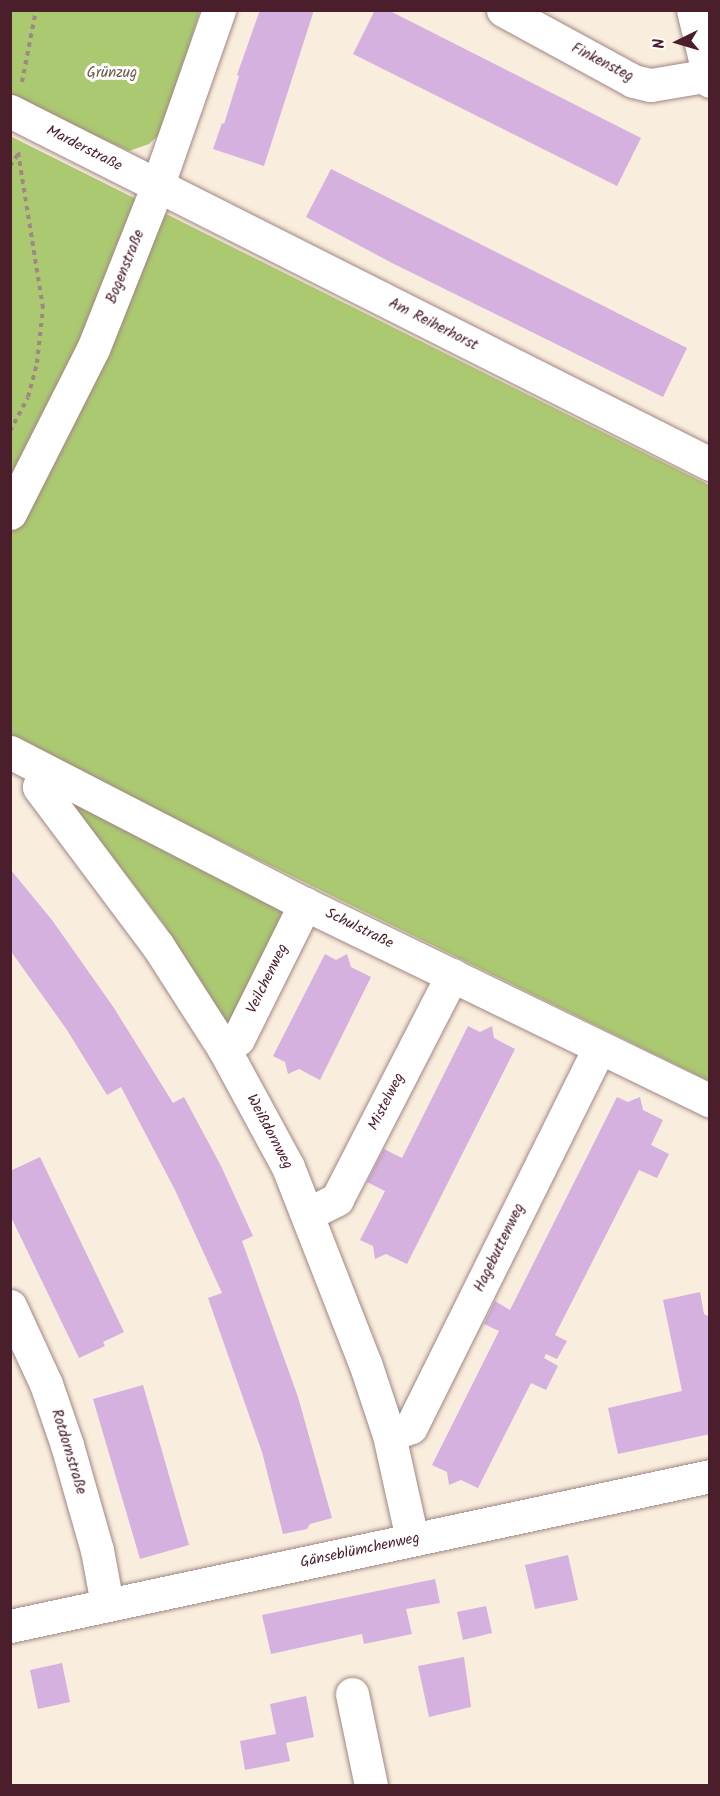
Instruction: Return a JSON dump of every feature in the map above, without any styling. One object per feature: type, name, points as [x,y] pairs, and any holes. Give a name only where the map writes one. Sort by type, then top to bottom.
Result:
[{"type":"street","name":"Bogenstraße","points":[[10,513],[93,349],[157,187],[219,10]]},
{"type":"street","name":"Finkensteg","points":[[503,10],[633,81],[651,85],[709,77]]},
{"type":"street","points":[[693,10],[709,77]]},
{"type":"street","name":"Marderstraße","points":[[13,112],[157,187]]},
{"type":"street","name":"Am Reiherhorst","points":[[157,187],[710,464]]},
{"type":"street","name":"Schulstraße","points":[[10,752],[305,904],[710,1101]]},
{"type":"street","name":"Weißdornweg","points":[[46,771],[39,787],[131,906],[224,1049],[288,1167],[365,1363],[389,1436],[412,1539]]},
{"type":"street","name":"Veilchenweg","points":[[224,1049],[238,1039],[305,904]]},
{"type":"street","name":"Mistelweg","points":[[308,1214],[337,1199],[452,975]]},
{"type":"street","name":"Hagebuttenweg","points":[[389,1436],[411,1426],[599,1048]]},
{"type":"street","name":"Rotdornstraße","points":[[10,1306],[46,1384],[64,1435],[97,1550],[107,1605]]},
{"type":"street","name":"Gänseblümchenweg","points":[[10,1626],[710,1476]]},
{"type":"street","points":[[352,1694],[371,1785]]},
{"type":"path","points":[[10,431],[31,386],[37,363],[43,308],[13,112],[36,10]]},
{"type":"path","points":[[10,166],[19,153]]},
{"type":"green space","name":"Grünzug","points":[[10,11],[200,11],[163,131],[149,144],[129,151],[11,98]]},
{"type":"green space","points":[[10,136],[709,485],[709,1081],[11,738]]},
{"type":"green space","points":[[64,793],[279,905],[283,912],[228,1028],[163,923]]},
{"type":"building","points":[[260,10],[314,10],[264,166],[213,149],[222,123],[224,124],[239,76],[237,75]]},
{"type":"building","points":[[375,10],[388,10],[641,138],[617,186],[353,54]]},
{"type":"building","points":[[331,169],[687,348],[663,397],[392,263],[306,217]]},
{"type":"building","points":[[10,869],[52,920],[114,1008],[173,1103],[184,1097],[221,1166],[253,1236],[242,1241],[298,1397],[332,1518],[310,1524],[307,1529],[283,1534],[262,1452],[208,1298],[222,1293],[175,1190],[121,1087],[107,1095],[67,1030],[10,950]]},
{"type":"building","points":[[325,954],[336,960],[347,954],[351,967],[371,977],[320,1080],[299,1069],[288,1074],[285,1062],[273,1056]]},
{"type":"building","points":[[468,1026],[480,1032],[492,1026],[494,1038],[515,1049],[407,1264],[386,1254],[375,1259],[373,1246],[360,1240],[385,1191],[367,1182],[384,1149],[402,1158]]},
{"type":"building","points":[[617,1097],[628,1102],[640,1097],[643,1110],[663,1120],[651,1145],[669,1154],[657,1178],[639,1170],[555,1335],[567,1341],[557,1359],[546,1354],[544,1358],[558,1366],[546,1390],[531,1383],[478,1488],[461,1480],[449,1485],[447,1472],[432,1465],[499,1331],[484,1324],[495,1301],[510,1310]]},
{"type":"building","points":[[40,1157],[124,1332],[103,1342],[105,1346],[79,1358],[10,1215],[10,1171]]},
{"type":"building","points":[[700,1292],[704,1314],[710,1317],[710,1434],[618,1454],[608,1408],[682,1391],[663,1300]]},
{"type":"building","points":[[143,1385],[189,1545],[140,1559],[93,1399]]},
{"type":"building","points":[[568,1555],[578,1600],[535,1609],[525,1565]]},
{"type":"building","points":[[435,1579],[440,1603],[406,1609],[412,1634],[364,1644],[362,1634],[271,1654],[262,1615]]},
{"type":"building","points":[[486,1606],[492,1633],[463,1640],[457,1612]]},
{"type":"building","points":[[464,1657],[471,1707],[429,1717],[418,1666]]},
{"type":"building","points":[[62,1663],[70,1702],[38,1709],[30,1670]]},
{"type":"building","points":[[306,1696],[314,1737],[286,1743],[290,1761],[245,1770],[240,1741],[276,1734],[270,1704]]}]
